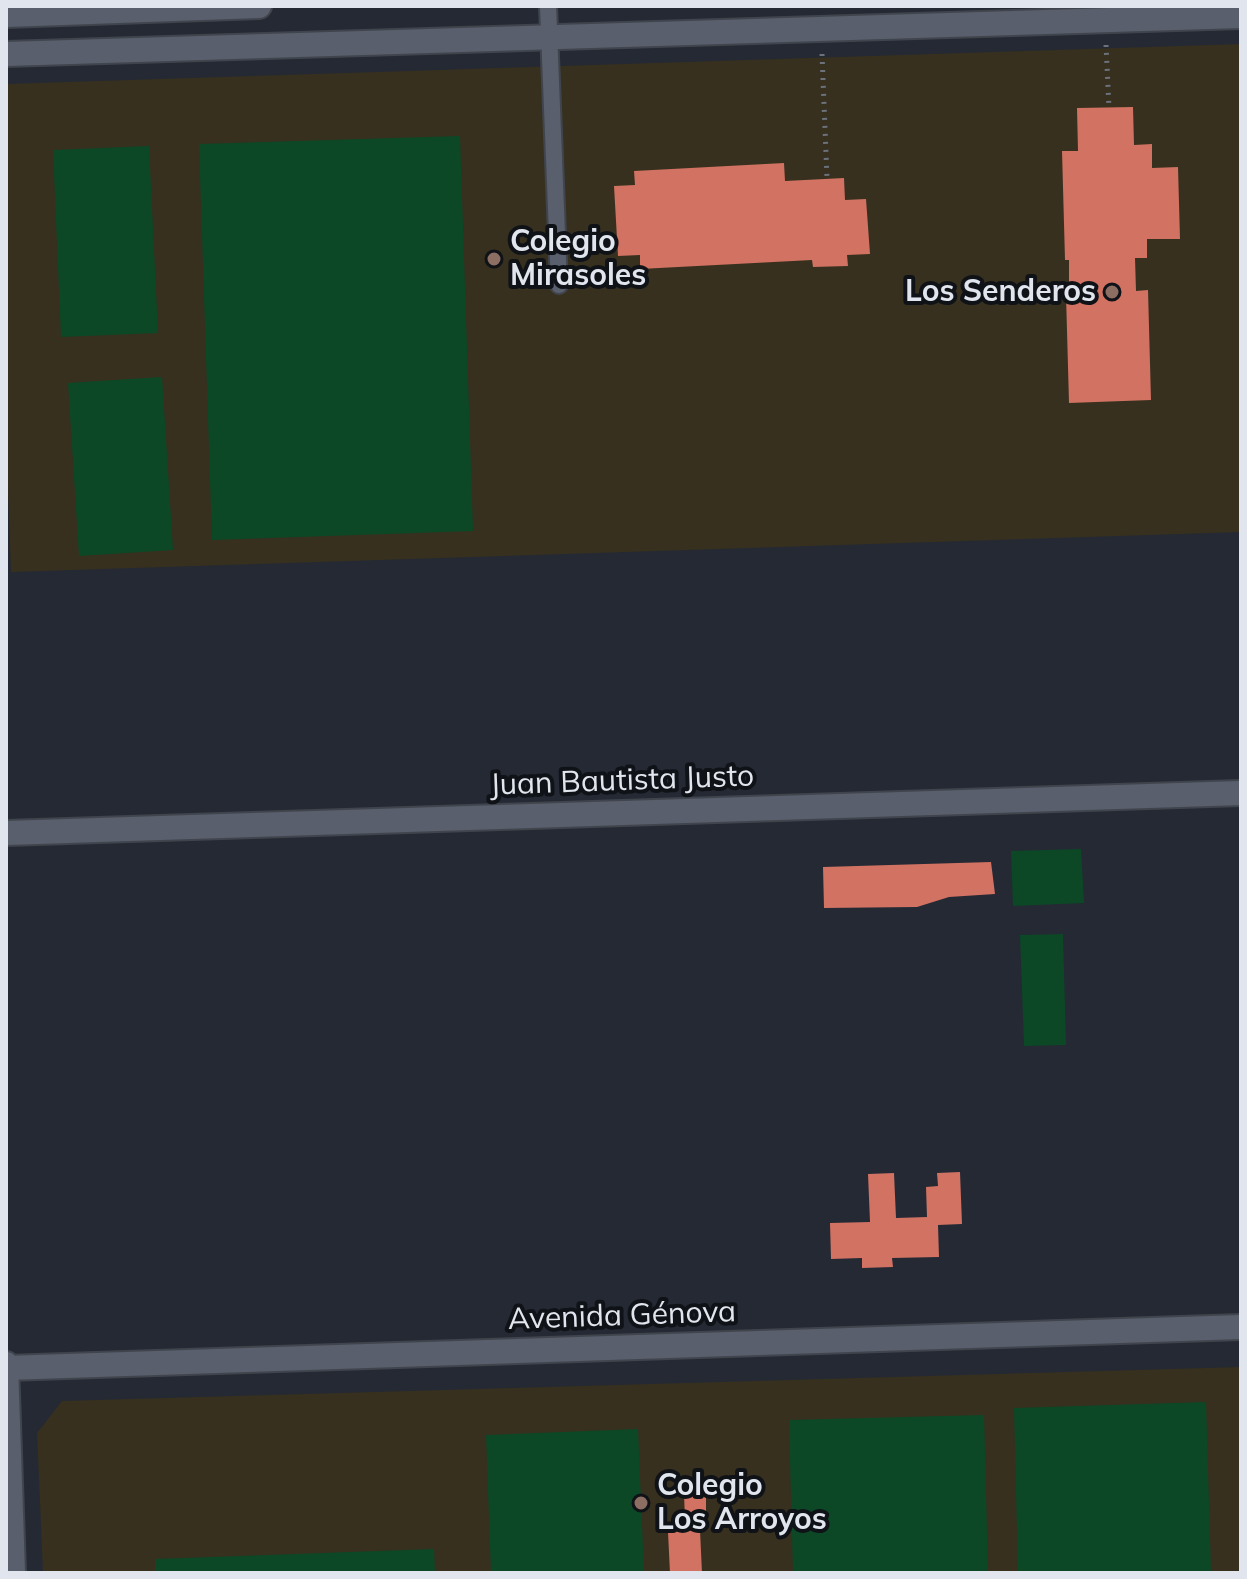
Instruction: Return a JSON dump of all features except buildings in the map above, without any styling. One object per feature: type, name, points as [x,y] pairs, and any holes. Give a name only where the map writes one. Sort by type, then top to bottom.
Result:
[{"type":"street","points":[[6,15],[259,6]]},
{"type":"street","points":[[6,54],[1241,16]]},
{"type":"street","name":"Juan Bautista Justo","points":[[6,833],[1241,793]]},
{"type":"street","name":"Avenida Génova","points":[[6,1367],[1241,1327]]},
{"type":"street","points":[[6,1367],[13,1573]]},
{"type":"lane","points":[[548,6],[559,285]]},
{"type":"path","points":[[1104,20],[1109,108]]},
{"type":"path","points":[[821,29],[827,178]]},
{"type":"shaded area","name":"Colegio Mirasoles","points":[[1241,44],[1241,532],[11,572],[6,434],[6,84]]},
{"type":"shaded area","name":"Colegio Los Arroyos","points":[[1240,1367],[1241,1573],[43,1573],[37,1433],[62,1401]]},
{"type":"green space","points":[[460,136],[473,531],[212,540],[199,144]]},
{"type":"green space","points":[[149,146],[158,333],[61,337],[53,150]]},
{"type":"green space","points":[[162,377],[173,550],[79,556],[68,383]]},
{"type":"green space","points":[[1081,849],[1084,903],[1013,906],[1011,851]]},
{"type":"green space","points":[[1063,934],[1066,1045],[1024,1046],[1020,935]]},
{"type":"green space","points":[[1206,1402],[1211,1573],[1018,1573],[1014,1408]]},
{"type":"green space","points":[[984,1415],[988,1573],[793,1573],[789,1420]]},
{"type":"green space","points":[[638,1429],[644,1573],[491,1573],[486,1435]]},
{"type":"green space","points":[[434,1549],[435,1573],[155,1573],[155,1559]]},
{"type":"place","name":"Colegio Mirasoles","points":[[494,259]]},
{"type":"place","name":"Los Senderos","points":[[1112,292]]},
{"type":"place","name":"Colegio Los Arroyos","points":[[641,1503]]}]
